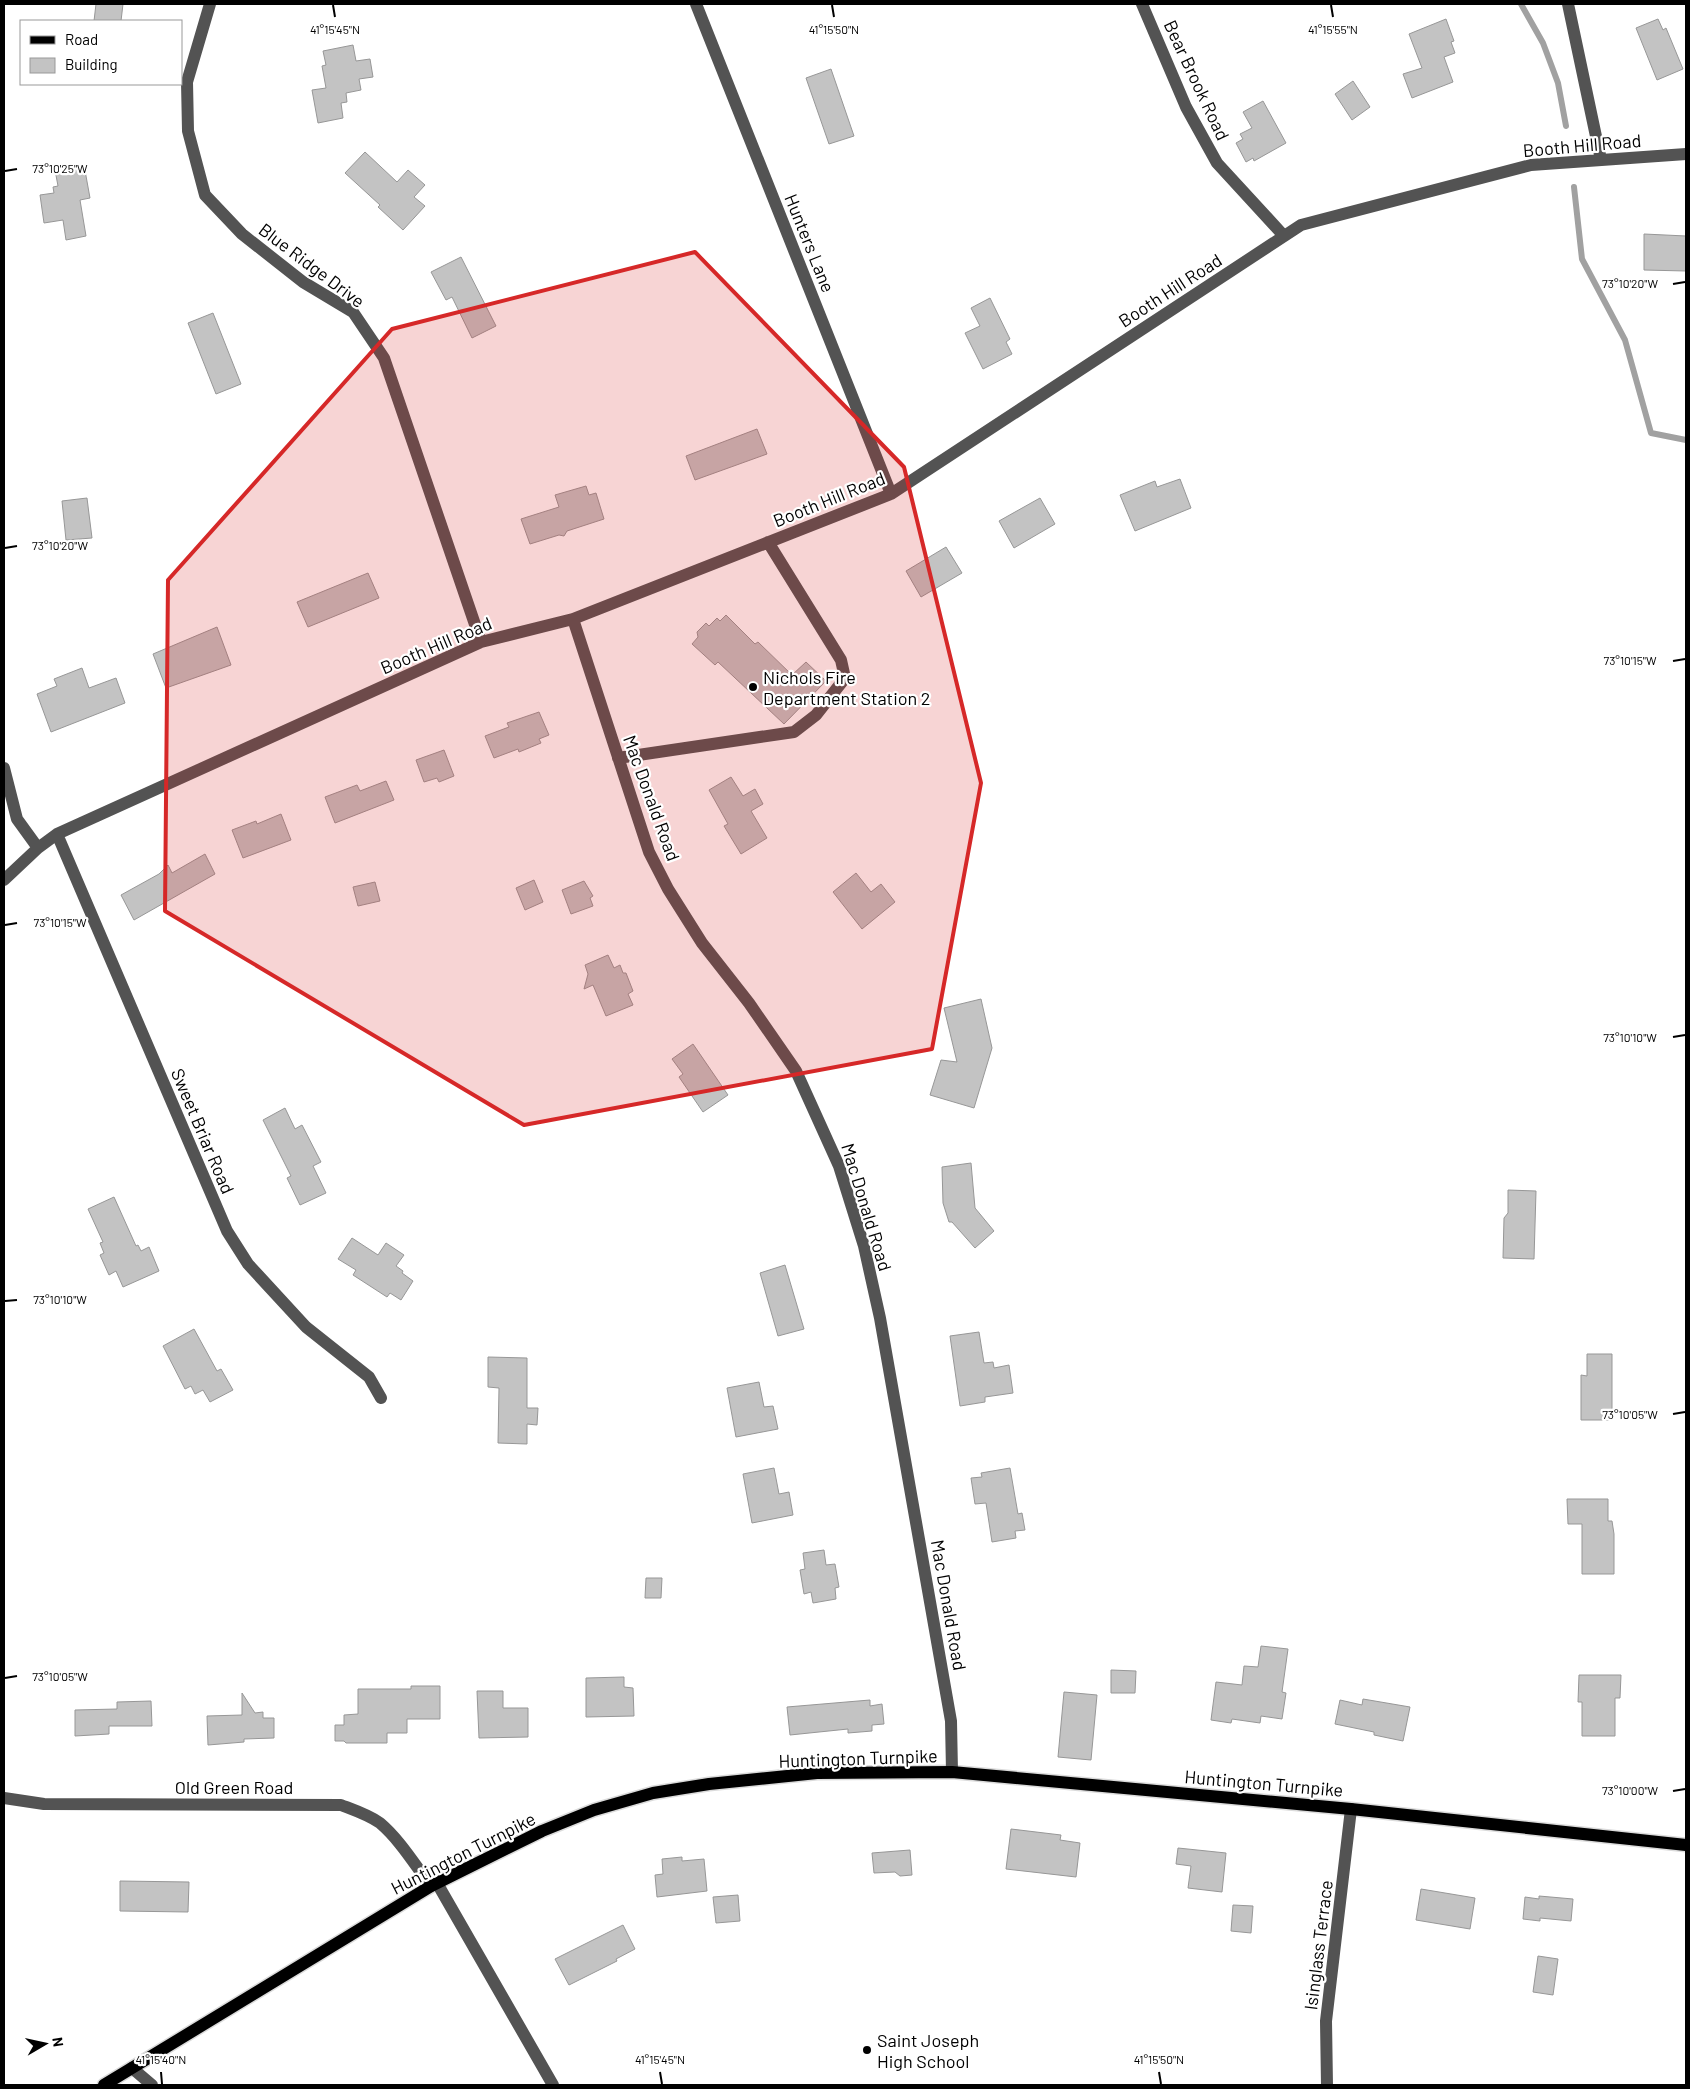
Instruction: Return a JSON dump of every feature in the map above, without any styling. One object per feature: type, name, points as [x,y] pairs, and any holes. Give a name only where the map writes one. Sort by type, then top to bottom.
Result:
[{"type":"main road","name":"Huntington Turnpike","points":[[104,2085],[434,1885],[542,1831],[594,1810],[653,1793],[709,1784],[817,1773],[952,1772],[1351,1809],[1686,1845]]},
{"type":"street","name":"Blue Ridge Drive","points":[[210,4],[187,82],[188,132],[205,195],[242,234],[303,282],[353,312],[384,358],[481,642]]},
{"type":"street","name":"Hunters Lane","points":[[696,4],[891,494]]},
{"type":"street","name":"Bear Brook Road","points":[[1142,4],[1186,106],[1217,163],[1284,236]]},
{"type":"street","points":[[1568,4],[1601,160]]},
{"type":"street","name":"Booth Hill Road","points":[[4,880],[38,848],[57,834],[481,642],[573,618],[891,494],[1301,225],[1531,165],[1686,154]]},
{"type":"street","points":[[618,758],[794,732],[816,715],[845,678],[841,660],[768,542]]},
{"type":"street","name":"Mac Donald Road","points":[[573,618],[649,852],[668,889],[702,943],[749,1003],[796,1071],[843,1177],[864,1246],[880,1318],[951,1721],[952,1772]]},
{"type":"street","points":[[4,768],[17,819],[38,848]]},
{"type":"street","name":"Sweet Briar Road","points":[[57,834],[227,1231],[248,1264],[306,1328],[369,1377],[381,1398]]},
{"type":"street","name":"Old Green Road","points":[[4,1798],[44,1804],[341,1806],[360,1813],[379,1823],[434,1885],[553,2085]]},
{"type":"street","name":"Isinglass Terrace","points":[[1327,2085],[1326,2021],[1351,1809]]},
{"type":"street","points":[[132,2068],[152,2085]]},
{"type":"highlighted area","points":[[695,252],[904,467],[981,783],[932,1049],[524,1125],[165,911],[168,580],[392,329]]},
{"type":"building","points":[[96,4],[123,4],[121,20],[94,20]]},
{"type":"building","points":[[1446,19],[1454,41],[1451,42],[1455,53],[1444,57],[1453,82],[1412,98],[1403,74],[1422,68],[1409,34]]},
{"type":"building","points":[[1658,19],[1663,30],[1666,28],[1683,69],[1657,80],[1636,28]]},
{"type":"building","points":[[353,45],[356,61],[370,59],[373,77],[359,79],[361,90],[346,93],[347,102],[341,103],[343,118],[318,123],[312,90],[326,88],[322,66],[326,65],[323,51]]},
{"type":"building","points":[[831,69],[854,136],[829,144],[806,78]]},
{"type":"building","points":[[1353,81],[1370,107],[1352,120],[1335,94]]},
{"type":"building","points":[[1263,101],[1286,143],[1254,161],[1253,158],[1246,162],[1236,143],[1243,139],[1240,134],[1252,128],[1243,112]]},
{"type":"building","points":[[365,152],[397,182],[408,170],[425,185],[414,197],[425,206],[403,230],[378,207],[380,205],[345,173]]},
{"type":"building","points":[[84,165],[90,198],[80,200],[86,236],[66,240],[63,220],[44,223],[40,195],[54,193],[53,187],[58,186],[55,170]]},
{"type":"building","points":[[1644,234],[1686,236],[1686,271],[1644,270]]},
{"type":"building","points":[[461,257],[496,326],[472,338],[452,297],[446,300],[431,272]]},
{"type":"building","points":[[990,298],[1010,339],[1006,342],[1012,354],[983,369],[965,333],[980,326],[971,308]]},
{"type":"building","points":[[213,313],[241,384],[216,394],[188,323]]},
{"type":"building","points":[[757,429],[767,454],[695,480],[686,456]]},
{"type":"building","points":[[1180,479],[1191,508],[1135,531],[1120,495],[1155,481],[1157,487]]},
{"type":"building","points":[[586,486],[589,495],[596,493],[604,519],[567,531],[564,536],[559,535],[530,544],[521,519],[559,507],[555,495]]},
{"type":"building","points":[[87,498],[92,538],[66,540],[62,501]]},
{"type":"building","points":[[1040,498],[1055,524],[1014,548],[999,521]]},
{"type":"building","points":[[946,547],[962,573],[921,597],[906,571]]},
{"type":"building","points":[[368,573],[379,598],[308,627],[297,602]]},
{"type":"building","points":[[726,615],[755,644],[758,642],[792,675],[806,662],[826,681],[784,724],[718,662],[715,665],[692,644],[698,637],[697,632],[706,623],[709,626],[717,618],[720,621]]},
{"type":"building","points":[[217,627],[231,665],[166,688],[153,654]]},
{"type":"building","points":[[82,668],[89,688],[116,678],[125,703],[51,732],[37,694],[57,686],[54,679]]},
{"type":"building","points":[[539,712],[549,735],[539,739],[541,743],[519,752],[518,749],[494,758],[485,736],[509,727],[507,723]]},
{"type":"building","points":[[444,750],[454,776],[439,782],[437,778],[424,782],[416,760]]},
{"type":"building","points":[[731,777],[743,796],[755,789],[763,804],[751,811],[767,838],[741,854],[724,826],[728,824],[709,790]]},
{"type":"building","points":[[386,781],[394,800],[335,823],[325,797],[357,785],[360,791]]},
{"type":"building","points":[[281,814],[291,840],[243,858],[232,830],[256,821],[257,824]]},
{"type":"building","points":[[205,854],[215,874],[134,920],[121,895],[159,874],[168,865],[172,873]]},
{"type":"building","points":[[856,873],[871,892],[881,884],[895,902],[862,929],[833,892]]},
{"type":"building","points":[[534,880],[543,902],[525,910],[516,888]]},
{"type":"building","points":[[584,881],[593,896],[590,898],[593,906],[571,914],[562,890]]},
{"type":"building","points":[[375,882],[380,901],[358,906],[353,887]]},
{"type":"building","points":[[608,955],[614,968],[620,965],[623,973],[626,973],[633,991],[628,994],[633,1005],[606,1016],[593,985],[584,989],[588,974],[585,965]]},
{"type":"building","points":[[981,999],[992,1048],[974,1108],[930,1095],[941,1060],[957,1062],[944,1008]]},
{"type":"building","points":[[693,1044],[728,1095],[703,1112],[679,1077],[683,1074],[672,1059]]},
{"type":"building","points":[[285,1108],[295,1129],[302,1125],[321,1162],[313,1166],[326,1193],[300,1205],[287,1178],[291,1176],[263,1120]]},
{"type":"building","points":[[971,1163],[975,1208],[994,1231],[975,1248],[952,1222],[949,1222],[943,1203],[942,1167]]},
{"type":"building","points":[[1508,1190],[1536,1191],[1534,1259],[1503,1258],[1504,1218],[1508,1213]]},
{"type":"building","points":[[114,1197],[136,1246],[138,1245],[141,1251],[149,1247],[159,1271],[123,1287],[116,1271],[109,1275],[100,1255],[104,1253],[100,1243],[103,1242],[88,1209]]},
{"type":"building","points":[[352,1238],[378,1255],[386,1243],[404,1255],[396,1266],[413,1281],[401,1300],[390,1293],[387,1297],[353,1275],[356,1270],[338,1259]]},
{"type":"building","points":[[785,1265],[804,1329],[778,1336],[760,1273]]},
{"type":"building","points":[[194,1329],[217,1371],[221,1369],[233,1390],[210,1402],[203,1390],[195,1394],[191,1386],[185,1389],[163,1346]]},
{"type":"building","points":[[979,1332],[984,1363],[993,1362],[994,1368],[1009,1365],[1013,1393],[985,1397],[985,1402],[960,1406],[950,1336]]},
{"type":"building","points":[[1587,1354],[1612,1354],[1612,1420],[1581,1420],[1581,1375],[1587,1376]]},
{"type":"building","points":[[488,1357],[527,1358],[527,1408],[538,1408],[537,1425],[527,1424],[527,1444],[498,1443],[499,1388],[488,1387]]},
{"type":"building","points":[[759,1382],[764,1407],[773,1406],[778,1429],[736,1437],[727,1388]]},
{"type":"building","points":[[774,1468],[779,1494],[789,1492],[793,1515],[752,1523],[743,1474]]},
{"type":"building","points":[[1010,1468],[1018,1514],[1022,1513],[1025,1530],[1015,1531],[1016,1538],[992,1542],[986,1503],[975,1504],[971,1478],[982,1477],[981,1473]]},
{"type":"building","points":[[1567,1499],[1608,1499],[1608,1521],[1612,1521],[1614,1534],[1614,1574],[1582,1574],[1582,1524],[1568,1524]]},
{"type":"building","points":[[824,1550],[826,1565],[835,1564],[839,1587],[835,1588],[836,1599],[813,1603],[811,1592],[804,1594],[800,1570],[805,1569],[803,1553]]},
{"type":"building","points":[[646,1578],[662,1578],[661,1598],[645,1598]]},
{"type":"building","points":[[1261,1646],[1288,1649],[1282,1692],[1286,1693],[1282,1719],[1261,1716],[1260,1723],[1232,1719],[1231,1723],[1211,1720],[1216,1682],[1242,1685],[1244,1666],[1258,1667]]},
{"type":"building","points":[[1111,1670],[1136,1671],[1135,1693],[1111,1693]]},
{"type":"building","points":[[1579,1675],[1621,1675],[1620,1698],[1615,1698],[1615,1736],[1582,1736],[1582,1702],[1578,1702]]},
{"type":"building","points":[[624,1677],[624,1687],[633,1688],[634,1716],[586,1717],[586,1678]]},
{"type":"building","points":[[411,1686],[440,1686],[440,1719],[407,1719],[407,1733],[387,1733],[387,1743],[346,1743],[344,1741],[335,1741],[335,1725],[344,1725],[344,1715],[358,1714],[358,1689],[411,1689]]},
{"type":"building","points":[[477,1691],[503,1691],[503,1708],[528,1708],[528,1737],[479,1738]]},
{"type":"building","points":[[1064,1692],[1097,1695],[1091,1760],[1058,1757]]},
{"type":"building","points":[[242,1693],[255,1713],[263,1712],[263,1718],[274,1718],[274,1738],[244,1739],[244,1742],[208,1745],[207,1716],[242,1715]]},
{"type":"building","points":[[1363,1699],[1410,1707],[1403,1741],[1374,1735],[1374,1732],[1335,1724],[1340,1700],[1362,1705]]},
{"type":"building","points":[[870,1700],[870,1706],[882,1704],[884,1724],[872,1725],[872,1731],[848,1733],[848,1729],[790,1735],[787,1707]]},
{"type":"building","points":[[151,1701],[152,1726],[109,1726],[109,1734],[75,1736],[75,1710],[117,1709],[117,1702]]},
{"type":"building","points":[[1011,1829],[1061,1835],[1060,1840],[1080,1843],[1076,1877],[1006,1869]]},
{"type":"building","points":[[1178,1848],[1226,1853],[1222,1892],[1188,1888],[1191,1866],[1176,1864]]},
{"type":"building","points":[[910,1850],[912,1875],[900,1876],[895,1872],[874,1873],[872,1853]]},
{"type":"building","points":[[682,1857],[682,1861],[704,1859],[707,1891],[657,1897],[655,1875],[663,1874],[662,1859]]},
{"type":"building","points":[[120,1881],[189,1882],[188,1912],[120,1911]]},
{"type":"building","points":[[1421,1889],[1475,1898],[1470,1929],[1416,1920]]},
{"type":"building","points":[[738,1895],[740,1921],[716,1923],[713,1897]]},
{"type":"building","points":[[1539,1896],[1573,1899],[1571,1921],[1540,1918],[1540,1921],[1523,1919],[1525,1897],[1539,1899]]},
{"type":"building","points":[[1233,1905],[1253,1906],[1251,1933],[1231,1931]]},
{"type":"building","points":[[623,1925],[635,1949],[616,1959],[617,1961],[569,1985],[555,1959]]},
{"type":"building","points":[[1538,1956],[1558,1959],[1553,1995],[1533,1992]]},
{"type":"waterway","points":[[1521,4],[1543,43],[1558,83],[1566,126]]},
{"type":"waterway","points":[[1574,187],[1582,259],[1625,340],[1651,433],[1686,440]]},
{"type":"place","name":"Nichols Fire Department Station 2","points":[[753,687]]},
{"type":"place","name":"Saint Joseph High School","points":[[867,2050]]}]
